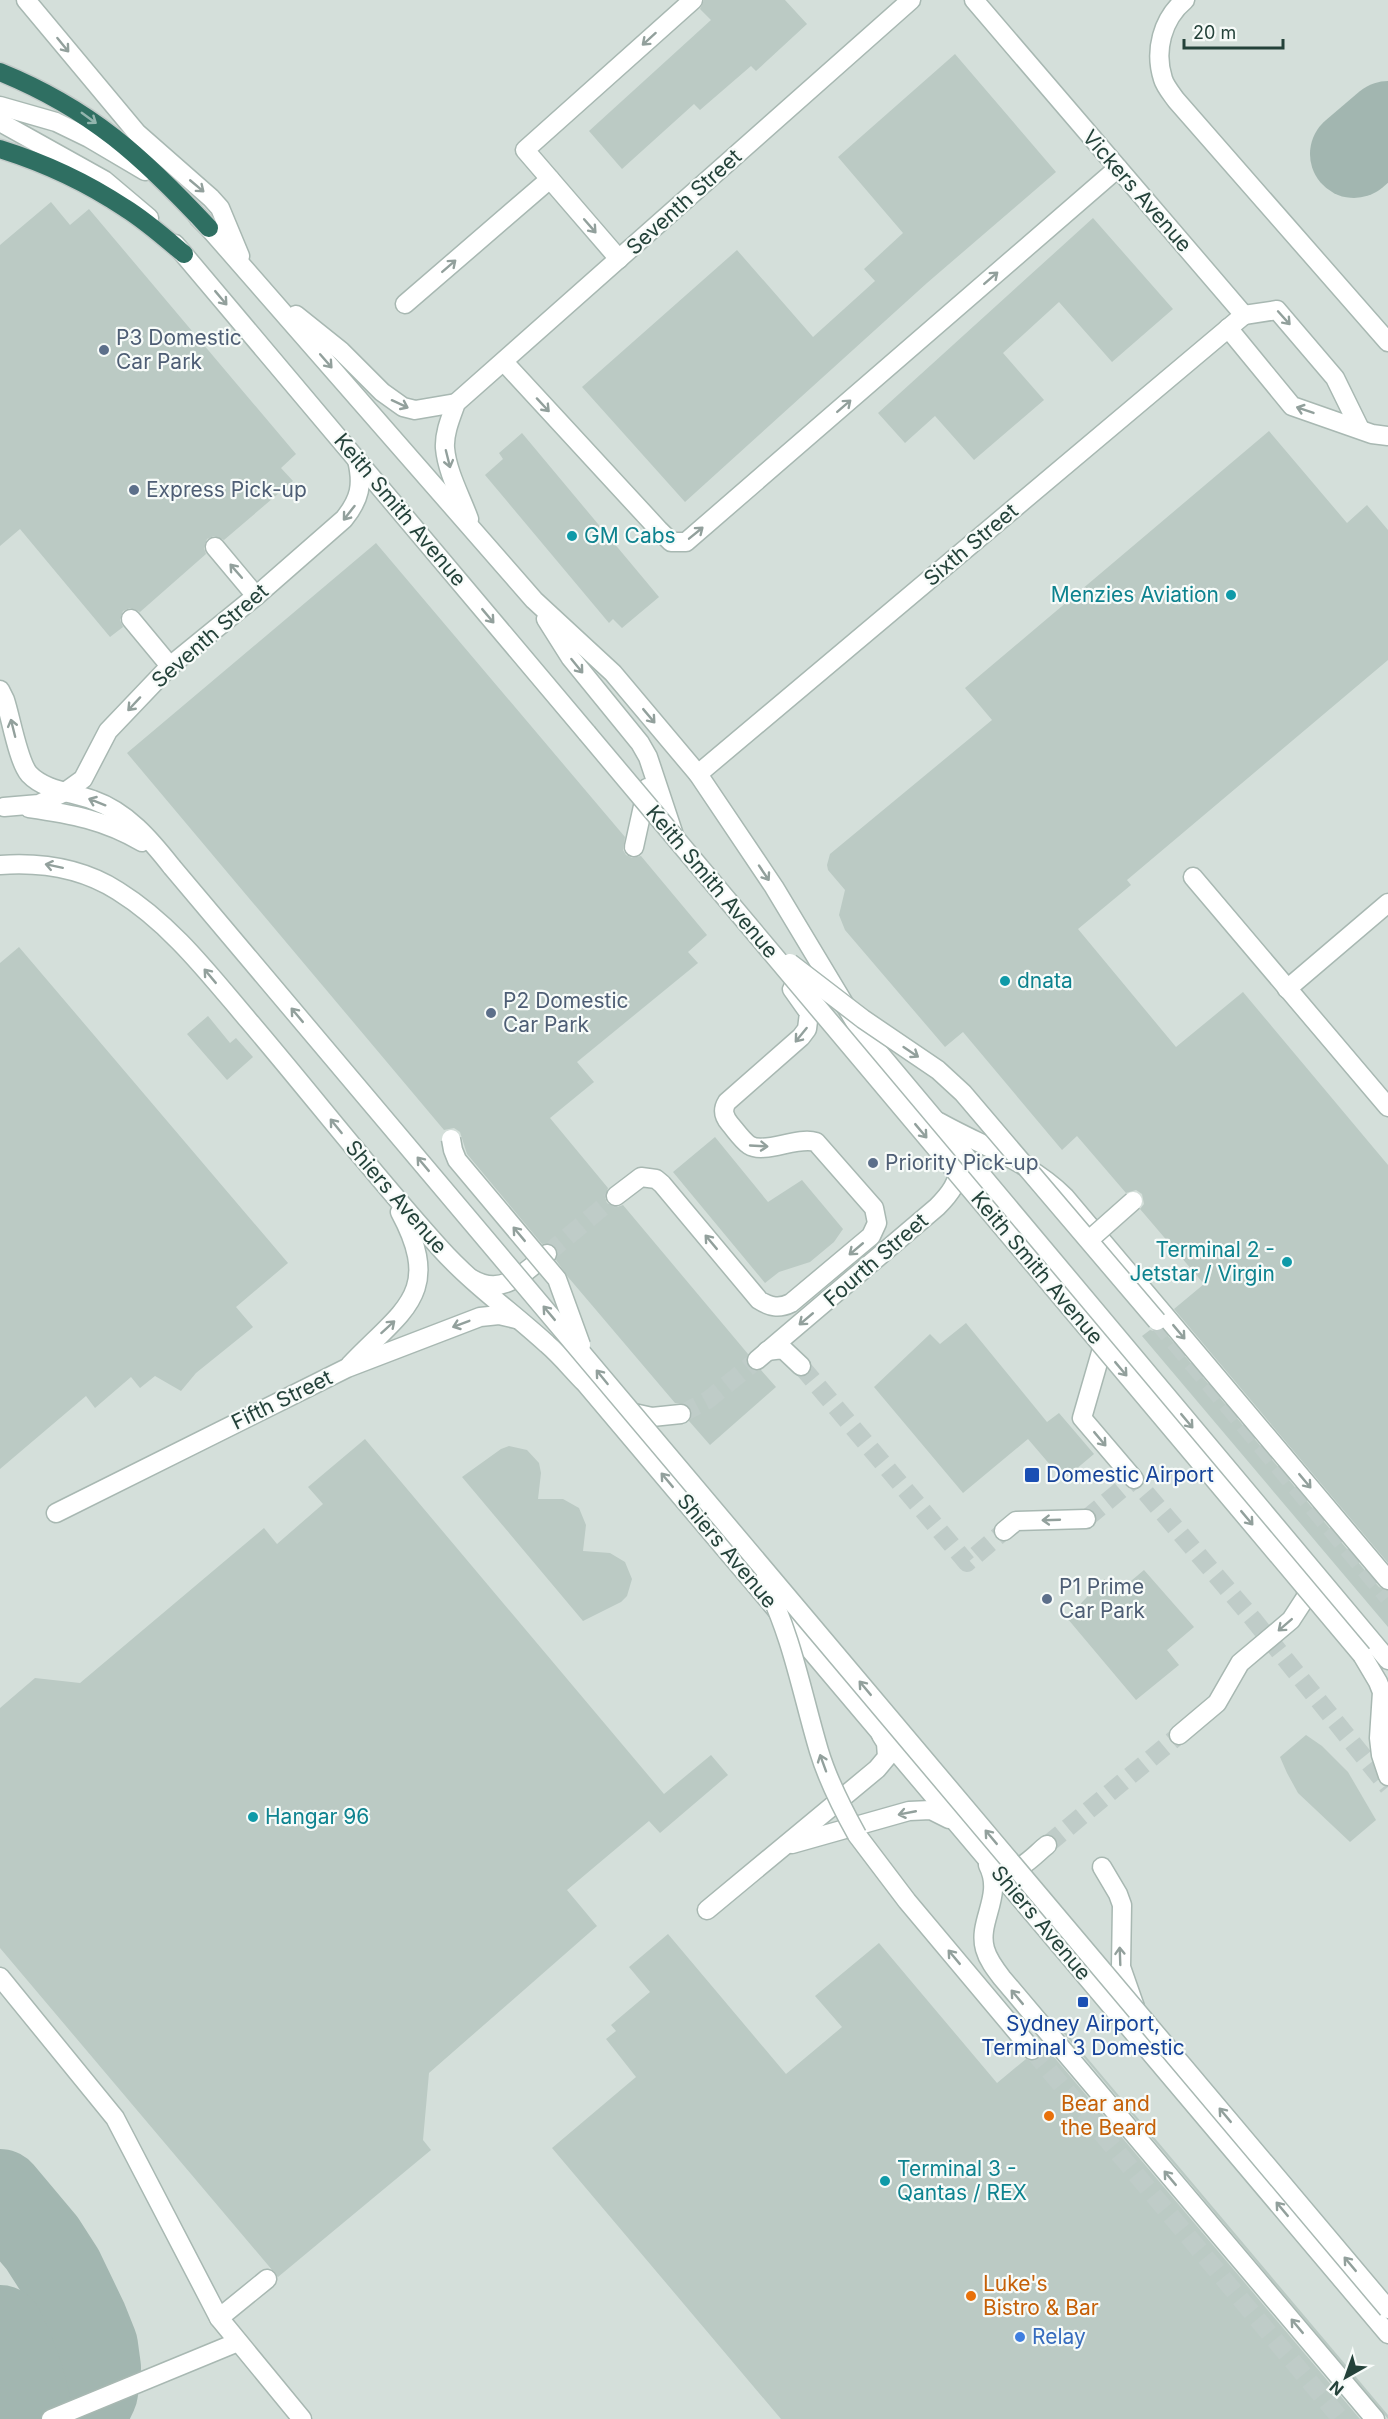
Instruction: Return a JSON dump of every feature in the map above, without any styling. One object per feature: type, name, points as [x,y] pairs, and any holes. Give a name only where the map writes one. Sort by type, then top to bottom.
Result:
[{"type":"highway","points":[[0,72],[31,84],[80,111],[125,144],[163,178],[209,228]]},
{"type":"highway","points":[[0,149],[27,157],[77,179],[127,209],[184,254]]},
{"type":"street","name":"Keith Smith Avenue","points":[[26,0],[137,133],[220,208],[247,270]]},
{"type":"street","points":[[619,259],[525,150],[693,0]]},
{"type":"street","name":"Seventh Street","points":[[456,403],[910,0]]},
{"type":"street","name":"Vickers Avenue","points":[[974,0],[1244,315]]},
{"type":"street","points":[[1185,0],[1167,22],[1160,41],[1159,60],[1163,81],[1176,100],[1388,342]]},
{"type":"street","name":"Keith Smith Avenue","points":[[0,106],[56,122],[133,163],[158,180],[209,228],[247,270],[534,600],[613,673],[698,774],[774,887],[860,1030],[1388,1660]]},
{"type":"street","name":"Keith Smith Avenue","points":[[0,122],[104,180],[130,200],[184,254],[1388,1685]]},
{"type":"street","points":[[504,362],[658,530],[671,542],[686,542],[1118,168]]},
{"type":"street","points":[[405,304],[550,179]]},
{"type":"street","points":[[260,286],[341,351],[393,402],[415,410],[456,403],[448,427],[445,446],[448,461],[473,529]]},
{"type":"street","points":[[1244,315],[1277,310],[1335,378],[1360,429]]},
{"type":"street","name":"Sixth Street","points":[[698,774],[1244,315]]},
{"type":"street","points":[[1228,328],[1292,406],[1372,434],[1388,436]]},
{"type":"street","name":"Seventh Street","points":[[2,807],[39,804],[65,792],[83,779],[108,731],[170,666],[256,596],[344,519],[354,507],[360,494],[361,482],[356,458]]},
{"type":"street","points":[[215,547],[256,596]]},
{"type":"street","points":[[534,600],[570,657],[640,743],[680,854],[805,1005],[809,1013],[807,1029],[801,1037],[726,1102],[725,1115],[746,1143],[755,1148],[805,1141],[816,1142],[874,1208],[877,1223],[871,1236],[792,1303],[775,1308],[759,1300],[656,1179],[641,1177],[616,1196]]},
{"type":"street","points":[[131,619],[170,666]]},
{"type":"street","points":[[0,690],[10,713],[25,766],[36,779],[115,810],[148,837],[172,867]]},
{"type":"street","points":[[634,848],[651,769]]},
{"type":"street","name":"Seventh Street","points":[[2,807],[52,812],[114,827],[141,842],[172,867]]},
{"type":"street","name":"Shiers Avenue","points":[[0,865],[42,864],[67,869],[116,890],[146,910],[192,955],[298,1078],[386,1187],[462,1273],[548,1345],[603,1404],[1388,2334]]},
{"type":"street","name":"Shiers Avenue","points":[[172,867],[1388,2309]]},
{"type":"street","points":[[1193,877],[1388,1107]]},
{"type":"street","points":[[1287,989],[1388,903]]},
{"type":"street","points":[[762,941],[863,1019],[938,1070],[963,1093],[1156,1321]]},
{"type":"street","points":[[933,1119],[1033,1171],[1050,1182],[1065,1197],[1388,1580]]},
{"type":"street","points":[[451,1138],[457,1160],[557,1279],[586,1358]]},
{"type":"street","name":"Fourth Street","points":[[801,1366],[783,1349],[762,1355],[950,1194],[959,1168],[951,1140]]},
{"type":"street","points":[[347,1368],[407,1308],[414,1296],[418,1280],[415,1244],[386,1187]]},
{"type":"street","points":[[1089,1240],[1133,1201]]},
{"type":"street","points":[[462,1273],[488,1285],[509,1283],[547,1254]]},
{"type":"street","name":"Fifth Street","points":[[56,1513],[347,1368],[480,1317],[499,1315],[518,1320]]},
{"type":"street","points":[[1108,1328],[1083,1419],[1134,1479]]},
{"type":"street","points":[[603,1404],[652,1417],[681,1414]]},
{"type":"street","points":[[1004,1531],[1016,1521],[1086,1519]]},
{"type":"street","points":[[748,1550],[775,1602],[796,1660],[819,1752],[841,1806],[857,1835],[908,1902],[1032,2050]]},
{"type":"street","points":[[1179,1735],[1217,1703],[1240,1663],[1291,1620],[1300,1608],[1306,1597],[1308,1583],[1299,1554]]},
{"type":"street","points":[[1362,1655],[1382,1692],[1379,1738],[1381,1755],[1388,1776]]},
{"type":"street","points":[[707,1910],[883,1762],[887,1749],[881,1733]]},
{"type":"street","points":[[785,1846],[909,1811],[931,1810],[941,1813],[960,1827]]},
{"type":"street","points":[[987,1859],[1008,1870],[1014,1869],[1022,1866],[1047,1845]]},
{"type":"street","points":[[987,1859],[995,1882],[984,1938],[991,1963],[1008,1986],[1375,2419]]},
{"type":"street","points":[[1102,1867],[1119,1894],[1122,1905],[1119,1950],[1121,1967],[1137,2011]]},
{"type":"street","points":[[3,1986],[115,2118],[219,2318],[302,2419]]},
{"type":"street","points":[[219,2318],[267,2279]]},
{"type":"street","points":[[51,2419],[238,2342]]},
{"type":"shaded area","points":[[0,0],[1388,0],[1388,2419],[0,2419]]},
{"type":"building","points":[[704,0],[785,0],[807,24],[756,71],[751,66],[700,110],[694,104],[622,169],[589,131],[711,20],[700,9]]},
{"type":"building","points":[[955,54],[1056,172],[927,283],[685,502],[582,387],[737,250],[813,337],[875,281],[864,269],[903,233],[838,157]]},
{"type":"building","name":"P3 Domestic Car Park","points":[[51,202],[70,225],[89,209],[296,454],[281,468],[293,481],[224,540],[214,536],[207,539],[204,548],[206,554],[140,612],[130,608],[123,611],[120,620],[123,627],[110,637],[20,529],[0,546],[0,245]]},
{"type":"building","points":[[1093,218],[1173,309],[1112,362],[1059,302],[1003,353],[1044,400],[974,460],[935,416],[905,443],[878,413]]},
{"type":"building","points":[[1269,431],[1347,523],[1367,505],[1388,530],[1388,660],[1127,880],[1131,885],[1078,929],[1176,1047],[1243,992],[1388,1165],[1388,1563],[1174,1309],[1204,1284],[1140,1209],[1144,1204],[1142,1194],[1136,1190],[1126,1193],[1077,1136],[1062,1150],[963,1032],[945,1047],[845,930],[839,915],[845,890],[828,870],[827,865],[830,854],[992,720],[965,688]]},
{"type":"building","name":"GM Cabs","points":[[522,433],[659,597],[622,628],[613,619],[609,623],[485,475],[503,459],[499,453]]},
{"type":"building","name":"P2 Domestic Car Park","points":[[376,543],[625,837],[623,850],[626,855],[632,858],[641,856],[707,935],[688,952],[698,963],[577,1062],[594,1082],[550,1118],[608,1188],[605,1197],[607,1203],[617,1207],[623,1205],[748,1354],[746,1361],[748,1367],[754,1371],[761,1370],[776,1387],[710,1445],[689,1421],[692,1413],[690,1407],[675,1403],[568,1277],[556,1260],[558,1253],[556,1247],[550,1243],[542,1244],[467,1154],[460,1132],[454,1128],[444,1130],[127,753]]},
{"type":"building","points":[[19,947],[288,1263],[236,1307],[253,1327],[196,1373],[181,1391],[155,1376],[140,1388],[131,1377],[95,1408],[86,1396],[0,1469],[0,963]]},
{"type":"building","points":[[208,1016],[230,1043],[236,1038],[253,1057],[227,1080],[187,1034]]},
{"type":"building","points":[[715,1137],[768,1202],[802,1180],[843,1229],[834,1242],[810,1262],[779,1272],[765,1283],[673,1172]]},
{"type":"building","points":[[966,1323],[1047,1422],[1059,1413],[1094,1454],[1063,1480],[1028,1439],[963,1493],[874,1387],[930,1334],[940,1344]]},
{"type":"building","points":[[1150,1330],[1158,1332],[1163,1330],[1379,1587],[1388,1591],[1388,1627],[1142,1336]]},
{"type":"building","name":"Hangar 96","points":[[365,1439],[664,1794],[711,1755],[728,1775],[660,1833],[649,1821],[567,1890],[597,1926],[429,2073],[423,2140],[431,2150],[278,2277],[0,1948],[0,1708],[35,1678],[80,1683],[264,1528],[277,1544],[323,1504],[308,1487]]},
{"type":"building","points":[[509,1446],[527,1450],[539,1463],[541,1473],[538,1499],[563,1499],[579,1508],[586,1525],[583,1551],[610,1553],[625,1562],[632,1579],[627,1596],[621,1602],[583,1621],[462,1477],[501,1449]]},
{"type":"building","points":[[1144,1570],[1194,1627],[1167,1650],[1179,1665],[1136,1700],[1067,1618],[1104,1579],[1118,1592]]},
{"type":"building","points":[[1306,1735],[1322,1746],[1348,1772],[1376,1820],[1350,1842],[1298,1793],[1280,1757]]},
{"type":"building","name":"Terminal 3 - Qantas / REX","points":[[668,1934],[786,2074],[842,2027],[815,1996],[879,1943],[997,2083],[1026,2059],[1033,2061],[1039,2059],[1043,2053],[1043,2044],[1360,2419],[781,2419],[552,2148],[636,2077],[606,2039],[616,2031],[611,2025],[650,1992],[629,1967]]},
{"type":"building","points":[[1062,2028],[1388,2415],[1388,2419],[1061,2030]]},
{"type":"taxiway","points":[[1354,154],[1388,125]]},
{"type":"taxiway","points":[[0,2193],[42,2243],[60,2271],[94,2346],[97,2368],[94,2392],[81,2419]]},
{"type":"taxiway","points":[[0,2329],[18,2373],[29,2419]]},
{"type":"tunnel","points":[[547,1254],[616,1196]]},
{"type":"tunnel","points":[[1157,1321],[1388,1597]]},
{"type":"tunnel","points":[[681,1414],[708,1400],[757,1360]]},
{"type":"tunnel","points":[[801,1366],[967,1563],[1004,1531]]},
{"type":"tunnel","points":[[1086,1519],[1134,1479],[1253,1619],[1388,1787]]},
{"type":"tunnel","points":[[1047,1845],[1179,1735]]},
{"type":"tunnel","points":[[1032,2050],[1341,2419]]},
{"type":"place","name":"P3 Domestic Car Park","points":[[104,350]]},
{"type":"place","name":"Express Pick-up","points":[[134,490]]},
{"type":"place","name":"GM Cabs","points":[[572,536]]},
{"type":"place","name":"Menzies Aviation","points":[[1231,595]]},
{"type":"place","name":"dnata","points":[[1005,981]]},
{"type":"place","name":"P2 Domestic Car Park","points":[[491,1013]]},
{"type":"place","name":"Priority Pick-up","points":[[873,1163]]},
{"type":"place","name":"Terminal 2 - Jetstar / Virgin","points":[[1287,1262]]},
{"type":"place","name":"Domestic Airport","points":[[1032,1475]]},
{"type":"place","name":"P1 Prime Car Park","points":[[1047,1599]]},
{"type":"place","name":"Hangar 96","points":[[253,1817]]},
{"type":"place","name":"Sydney Airport, Terminal 3 Domestic","points":[[1083,2002]]},
{"type":"place","name":"Bear and the Beard","points":[[1049,2116]]},
{"type":"place","name":"Terminal 3 - Qantas / REX","points":[[885,2181]]},
{"type":"place","name":"Luke's Bistro & Bar","points":[[971,2296]]},
{"type":"place","name":"Relay","points":[[1020,2337]]}]
